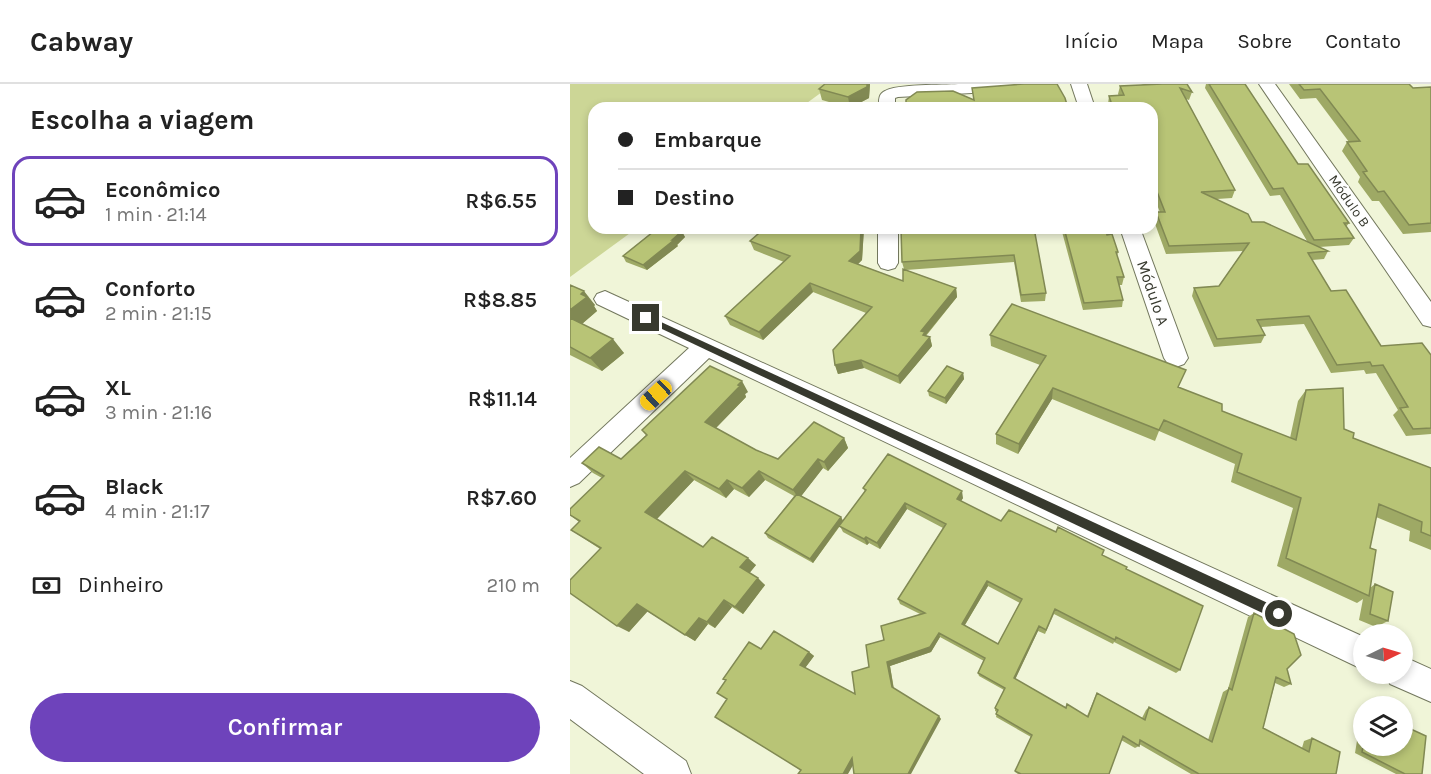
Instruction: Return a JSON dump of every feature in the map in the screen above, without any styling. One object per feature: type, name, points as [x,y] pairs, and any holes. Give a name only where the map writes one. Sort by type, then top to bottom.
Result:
[{"type":"street","points":[[887,102],[890,94],[898,92],[1043,84]]},
{"type":"street","points":[[1079,84],[1086,102]]},
{"type":"street","name":"Módulo B","points":[[1267,84],[1431,319]]},
{"type":"street","points":[[888,234],[888,263]]},
{"type":"street","name":"Módulo A","points":[[1132,234],[1176,358]]},
{"type":"street","points":[[605,299],[1353,649]]},
{"type":"street","points":[[570,475],[707,346]]},
{"type":"street","points":[[1413,677],[1431,686]]},
{"type":"street","points":[[570,698],[674,774]]},
{"type":"green space","points":[[570,84],[833,84],[808,102],[588,102],[588,234],[629,234],[570,277]]},
{"type":"building","points":[[825,84],[867,84],[867,87],[848,97],[819,89]]},
{"type":"building","points":[[1057,84],[1066,102],[906,102],[917,92],[953,91],[974,100],[972,88]]},
{"type":"building","points":[[1187,84],[1192,92],[1180,88],[1235,190],[1201,192],[1248,214],[1252,222],[1264,222],[1328,251],[1308,253],[1331,291],[1346,290],[1381,346],[1422,343],[1431,355],[1431,428],[1413,429],[1400,408],[1408,407],[1383,365],[1372,366],[1370,362],[1337,365],[1309,316],[1257,320],[1265,335],[1217,339],[1194,288],[1219,286],[1249,243],[1169,246],[1158,217],[1158,212],[1165,212],[1158,194],[1158,102],[1111,102],[1109,96],[1124,95],[1120,86]]},
{"type":"building","points":[[1209,84],[1245,84],[1298,164],[1308,164],[1349,223],[1344,223],[1354,238],[1314,240],[1283,188],[1273,189]]},
{"type":"building","points":[[1299,84],[1409,84],[1413,88],[1431,87],[1431,223],[1409,225],[1384,191],[1378,192],[1363,172],[1367,171],[1347,142],[1360,141],[1320,89],[1304,90]]},
{"type":"building","points":[[650,234],[679,234],[643,265],[623,256]]},
{"type":"building","points":[[758,234],[861,234],[860,251],[849,261],[903,281],[903,269],[956,288],[921,331],[925,332],[923,335],[930,337],[898,376],[861,360],[835,365],[833,350],[872,307],[810,283],[759,332],[725,316],[790,256],[750,241]]},
{"type":"building","points":[[901,234],[1035,234],[1046,293],[1021,295],[1014,255],[902,262]]},
{"type":"building","points":[[1066,234],[1112,234],[1124,277],[1117,277],[1123,300],[1084,303]]},
{"type":"building","points":[[570,285],[584,291],[581,294],[587,297],[570,310]]},
{"type":"building","points":[[1012,304],[1186,370],[1178,387],[1222,404],[1222,411],[1296,440],[1306,390],[1343,388],[1344,429],[1354,433],[1353,438],[1431,468],[1431,536],[1421,532],[1422,522],[1379,504],[1370,548],[1376,550],[1369,596],[1286,558],[1301,498],[1237,472],[1242,454],[1164,420],[1159,430],[1053,388],[1019,444],[996,434],[1046,356],[990,335]]},
{"type":"building","points":[[570,318],[613,339],[590,358],[570,347]]},
{"type":"building","points":[[710,366],[742,381],[738,385],[740,386],[705,422],[756,450],[778,459],[814,422],[844,438],[824,462],[818,459],[793,490],[759,471],[742,488],[727,480],[719,489],[685,471],[645,512],[703,547],[712,537],[748,558],[740,567],[758,578],[735,607],[724,600],[707,622],[699,618],[685,635],[637,604],[617,626],[570,593],[570,580],[601,548],[571,530],[580,521],[570,515],[570,509],[604,476],[582,463],[599,447],[621,459],[647,435],[642,430]]},
{"type":"building","points":[[947,366],[963,373],[945,398],[928,391]]},
{"type":"building","points":[[888,454],[962,491],[957,499],[1001,521],[1009,510],[1056,532],[1058,527],[1104,550],[1102,555],[1127,567],[1126,569],[1203,606],[1180,670],[1055,609],[1046,630],[1039,626],[1014,678],[1066,708],[1067,704],[1088,717],[1097,693],[1145,720],[1149,707],[1212,742],[1229,688],[1232,690],[1254,613],[1294,634],[1301,655],[1287,669],[1291,684],[1276,677],[1263,728],[1309,752],[1312,738],[1340,752],[1336,774],[1199,774],[1140,740],[1139,746],[1123,736],[1109,774],[1021,774],[1015,771],[1032,735],[996,714],[998,710],[995,708],[1005,688],[978,673],[985,658],[939,633],[930,647],[887,662],[892,687],[939,716],[908,774],[854,774],[852,758],[843,774],[798,774],[801,770],[715,717],[727,699],[717,693],[726,680],[723,679],[749,642],[761,649],[774,631],[809,652],[800,665],[855,694],[852,672],[869,667],[866,645],[884,640],[881,626],[925,613],[898,599],[946,524],[905,503],[877,543],[866,537],[864,539],[839,526],[866,490],[863,488]],"holes":[[[987,581],[1022,599],[998,644],[962,624]]]},
{"type":"building","points":[[797,494],[841,517],[810,559],[765,533]]},
{"type":"building","points":[[1375,584],[1393,592],[1388,621],[1370,614]]},
{"type":"building","points":[[1413,730],[1426,736],[1422,774],[1405,774],[1370,756],[1413,756]]},
{"type":"route","points":[[646,318],[1279,614]]}]
